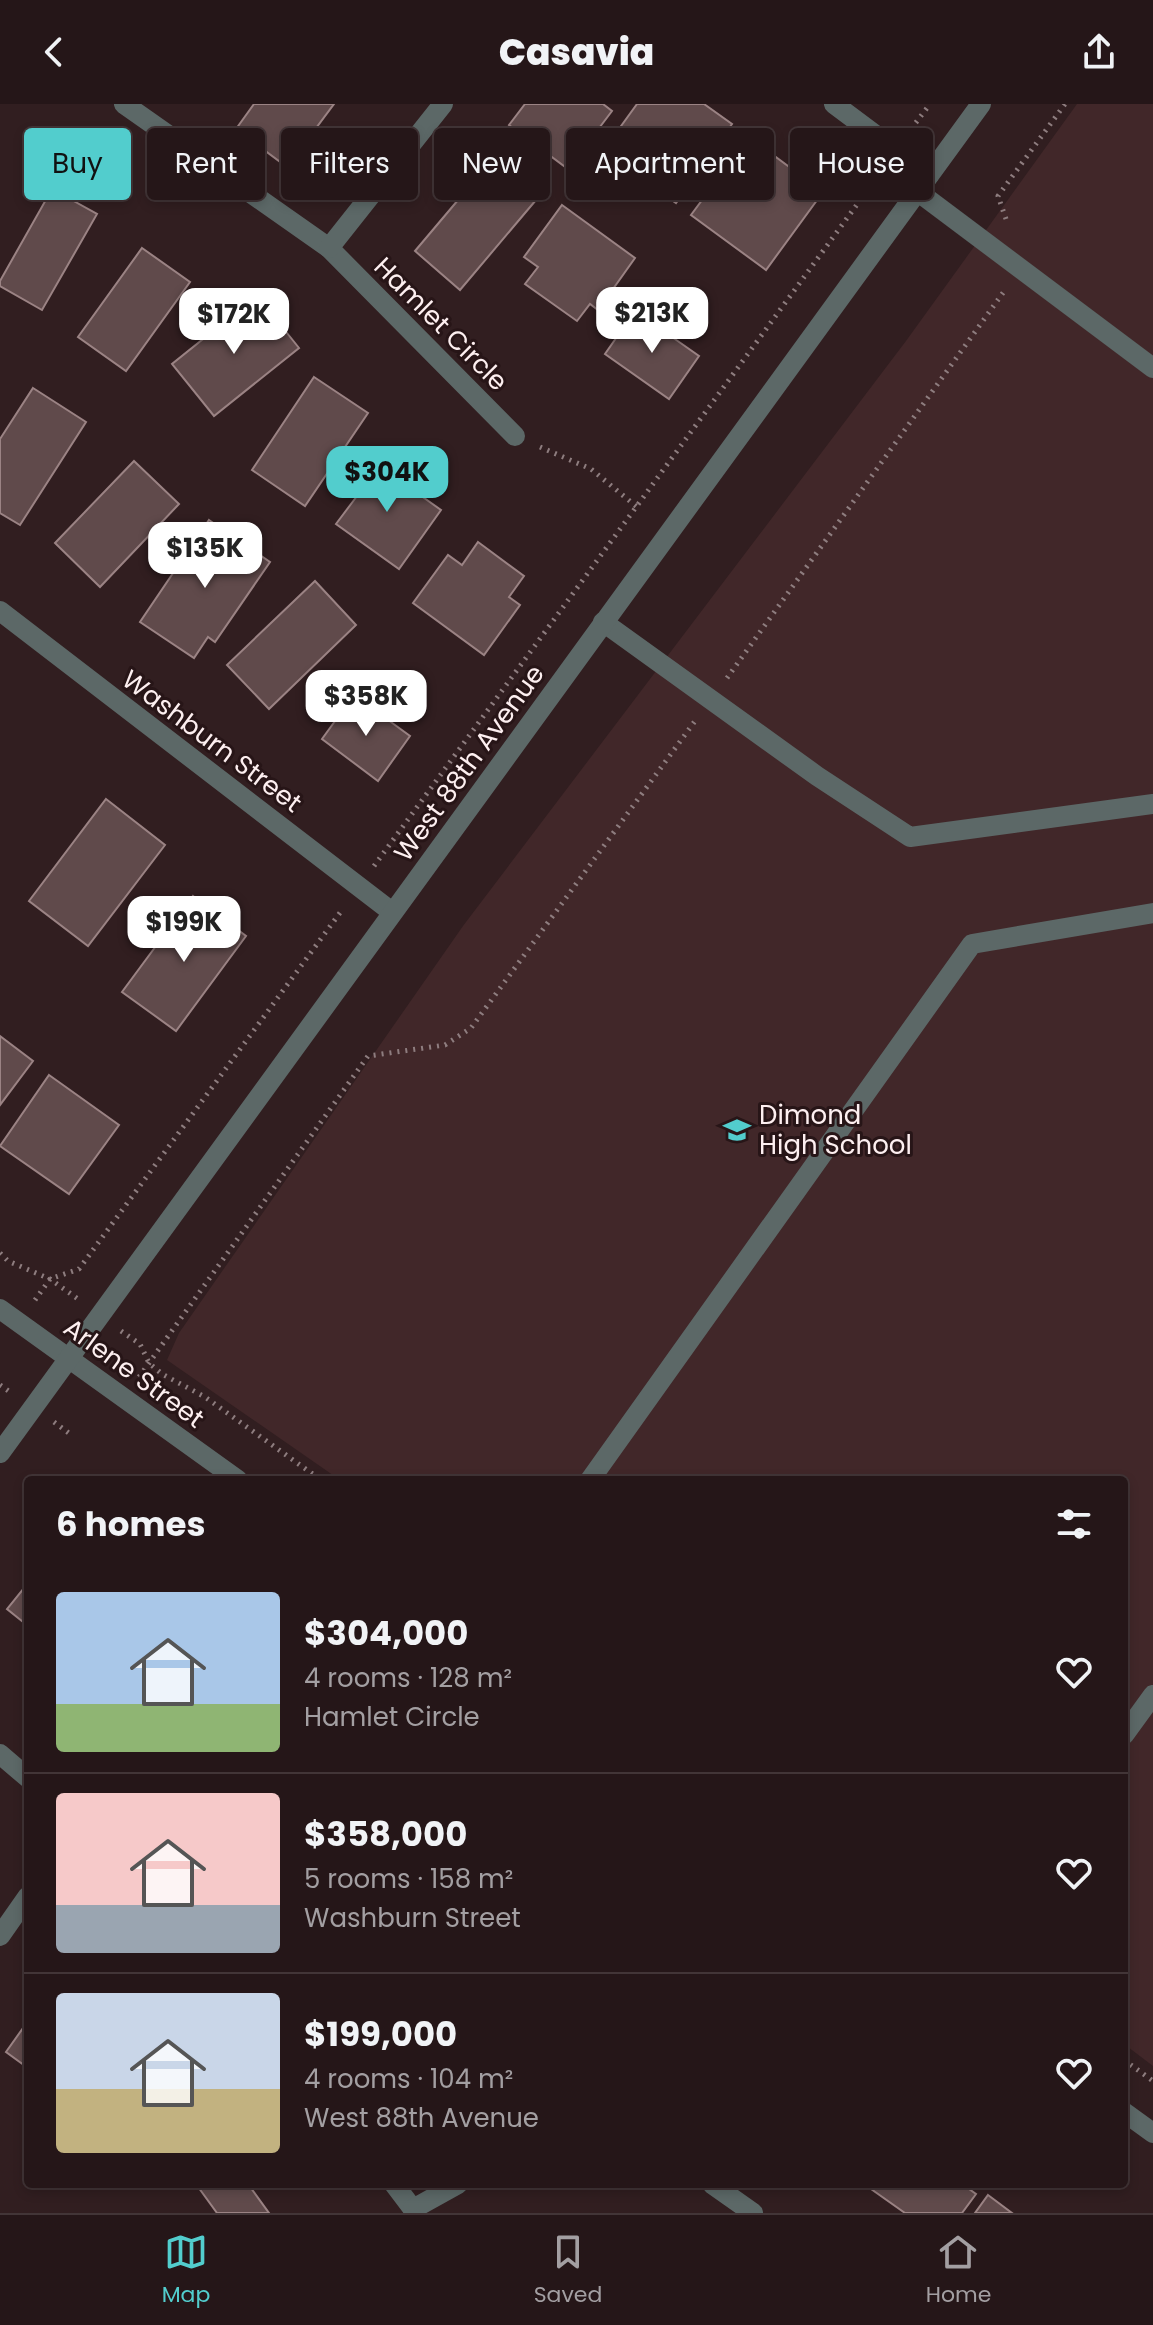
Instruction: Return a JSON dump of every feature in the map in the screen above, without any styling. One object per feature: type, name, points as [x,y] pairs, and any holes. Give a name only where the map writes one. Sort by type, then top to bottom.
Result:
[{"type":"street","name":"Hamlet Circle","points":[[124,104],[329,248],[515,436]]},
{"type":"street","points":[[329,248],[443,104]]},
{"type":"street","points":[[834,104],[866,128]]},
{"type":"street","name":"West 88th Avenue","points":[[933,169],[981,104]]},
{"type":"street","points":[[933,192],[1020,267],[1153,368]]},
{"type":"street","name":"West 88th Avenue","points":[[2,1446],[911,200]]},
{"type":"street","name":"Washburn Street","points":[[0,611],[392,912]]},
{"type":"street","points":[[603,622],[710,700],[910,837],[1153,804]]},
{"type":"street","points":[[593,1476],[972,944],[1153,913]]},
{"type":"street","name":"Arlene Street","points":[[0,1309],[232,1476]]},
{"type":"street","points":[[1128,1729],[1153,1695]]},
{"type":"street","points":[[0,1754],[24,1775]]},
{"type":"street","points":[[0,1936],[24,1902]]},
{"type":"street","points":[[1128,2115],[1153,2133]]},
{"type":"street","points":[[397,2188],[414,2211],[451,2188]]},
{"type":"street","points":[[718,2188],[753,2213]]},
{"type":"path","points":[[913,128],[930,104]]},
{"type":"path","points":[[1014,225],[1002,216],[998,196],[1065,104]]},
{"type":"path","points":[[0,1253],[8,1261],[50,1279],[79,1269],[860,200]]},
{"type":"path","points":[[315,1476],[205,1397],[162,1374],[149,1363],[368,1056],[445,1045],[471,1028],[1020,267]]},
{"type":"path","points":[[515,436],[591,469],[637,507]]},
{"type":"path","points":[[1128,2063],[1153,2081]]},
{"type":"shaded area","name":"Dimond High School","points":[[1077,104],[1153,104],[1153,2066],[1128,2047],[1128,1476],[334,1476],[167,1360],[179,1333],[463,926],[906,341]]},
{"type":"building","points":[[254,104],[334,104],[316,128],[281,128],[281,163],[265,151],[265,128],[237,128]]},
{"type":"building","points":[[525,104],[603,104],[612,111],[599,128],[566,128],[566,168],[550,156],[550,128],[513,128],[509,125]]},
{"type":"building","points":[[637,104],[704,104],[732,124],[729,128],[620,128]]},
{"type":"building","points":[[774,156],[790,167],[790,200],[817,200],[766,270],[691,215],[702,200],[774,200]]},
{"type":"building","points":[[46,200],[72,200],[97,214],[42,310],[0,286]]},
{"type":"building","points":[[458,200],[536,200],[460,290],[415,251]]},
{"type":"building","points":[[562,205],[635,258],[598,310],[590,304],[577,321],[525,284],[538,267],[524,257]]},
{"type":"building","points":[[142,248],[190,282],[126,371],[78,337]]},
{"type":"building","points":[[263,303],[299,348],[214,416],[172,364],[213,331],[205,321],[225,305],[239,322]]},
{"type":"building","points":[[635,311],[699,356],[669,399],[605,354]]},
{"type":"building","points":[[314,377],[368,413],[305,506],[252,470]]},
{"type":"building","points":[[33,388],[86,422],[20,525],[0,513],[0,439]]},
{"type":"building","points":[[368,458],[441,510],[399,569],[336,524],[357,496],[346,488]]},
{"type":"building","points":[[134,461],[179,504],[100,587],[55,543]]},
{"type":"building","points":[[209,520],[270,562],[215,642],[208,637],[194,658],[140,622]]},
{"type":"building","points":[[478,542],[524,576],[509,597],[520,605],[484,655],[413,603],[448,555],[462,565]]},
{"type":"building","points":[[315,581],[356,625],[269,709],[227,665]]},
{"type":"building","points":[[354,695],[410,736],[378,781],[322,739]]},
{"type":"building","points":[[106,799],[165,845],[88,946],[29,901]]},
{"type":"building","points":[[193,896],[246,936],[176,1031],[122,992]]},
{"type":"building","points":[[0,1036],[33,1061],[0,1105]]},
{"type":"building","points":[[49,1075],[119,1125],[69,1194],[0,1146]]},
{"type":"building","points":[[24,1588],[24,1623],[7,1609]]},
{"type":"building","points":[[24,2027],[24,2065],[6,2052]]},
{"type":"building","points":[[199,2188],[251,2188],[269,2213],[217,2213]]},
{"type":"building","points":[[870,2188],[968,2188],[976,2194],[962,2213],[905,2213]]},
{"type":"building","points":[[988,2195],[1012,2213],[975,2213]]},
{"type":"place","name":"Dimond High School","points":[[737,1130]]}]
